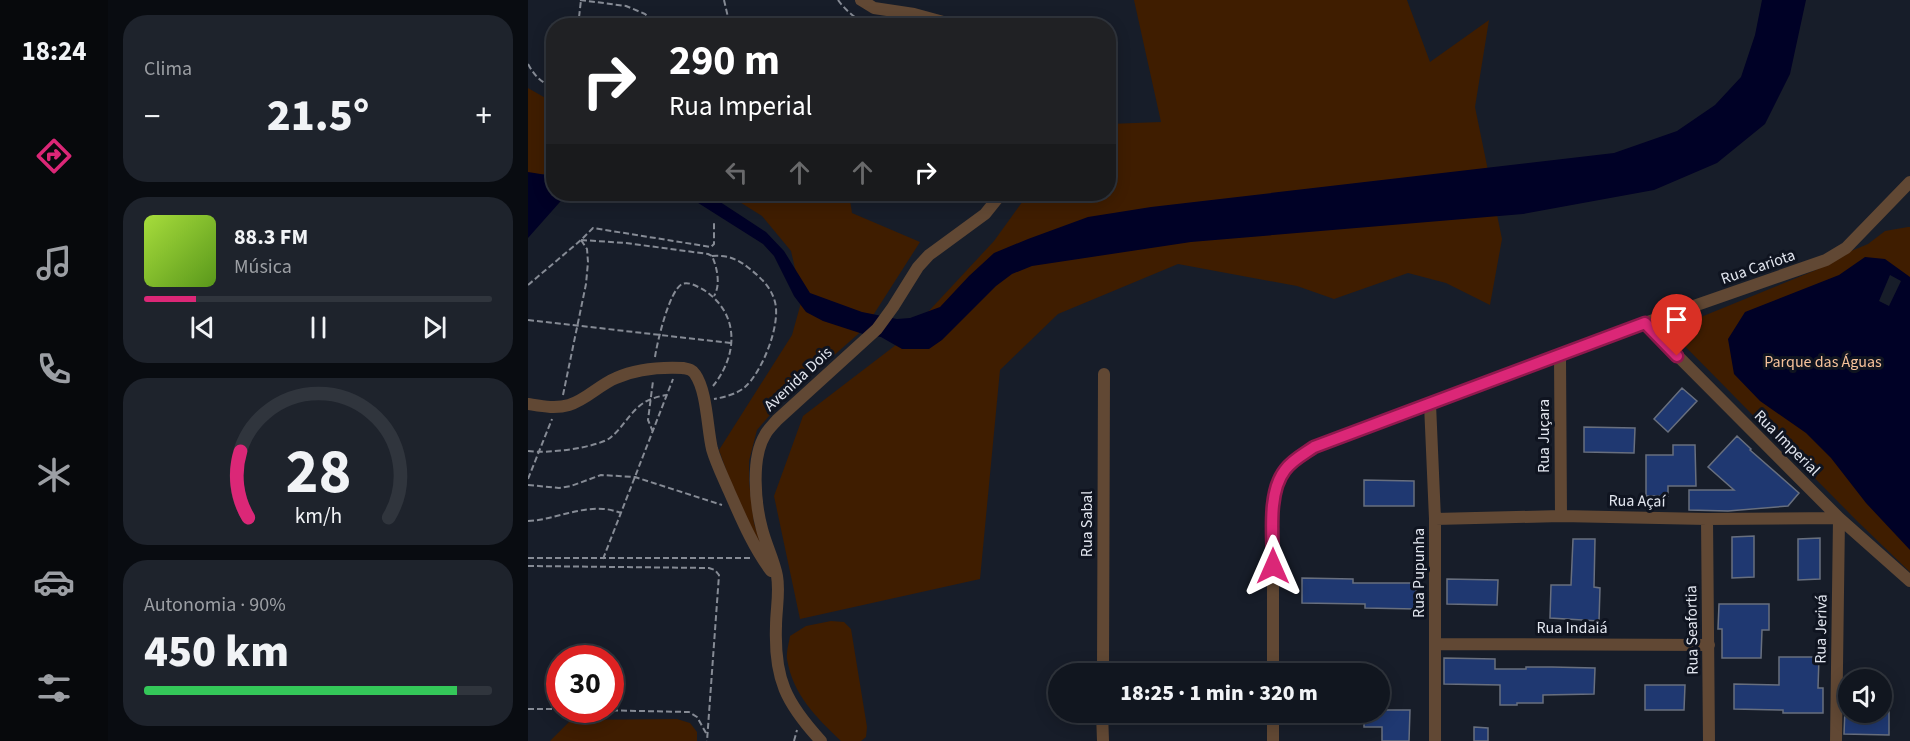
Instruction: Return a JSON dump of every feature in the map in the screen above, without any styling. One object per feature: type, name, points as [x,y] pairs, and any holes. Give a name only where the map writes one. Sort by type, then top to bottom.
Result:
[{"type":"street","points":[[861,0],[874,8],[929,18]]},
{"type":"street","name":"Rua Cariota","points":[[1273,663],[1273,501],[1279,479],[1294,460],[1314,447],[1645,323],[1826,260],[1846,248],[1910,182]]},
{"type":"street","name":"Avenida Dois","points":[[821,741],[800,718],[779,677],[775,648],[777,579],[762,529],[757,498],[759,449],[765,435],[788,409],[877,329],[918,267],[929,255],[985,214],[995,201]]},
{"type":"street","name":"Rua Imperial","points":[[1645,323],[1839,518],[1910,581]]},
{"type":"street","name":"Rua Juçara","points":[[1560,356],[1561,516]]},
{"type":"street","points":[[528,404],[556,407],[569,405],[619,376],[655,369],[692,370],[699,382],[712,450],[735,504],[762,558],[777,579]]},
{"type":"street","name":"Rua Sabal","points":[[1102,663],[1104,374]]},
{"type":"street","name":"Rua Pupunha","points":[[1430,404],[1435,519],[1435,741]]},
{"type":"street","name":"Rua Açaí","points":[[1435,519],[1561,516],[1707,519],[1839,518]]},
{"type":"street","name":"Rua Jerivá","points":[[1836,741],[1839,518]]},
{"type":"street","name":"Rua Seafortia","points":[[1707,519],[1709,741]]},
{"type":"street","name":"Rua Indaiá","points":[[1436,644],[1709,645]]},
{"type":"street","points":[[1102,723],[1103,741]]},
{"type":"street","points":[[1273,723],[1273,741]]},
{"type":"path","points":[[579,18],[581,0],[626,6],[649,18]]},
{"type":"path","points":[[724,0],[728,18]]},
{"type":"path","points":[[838,0],[842,7],[858,18]]},
{"type":"path","points":[[528,64],[533,74],[546,84]]},
{"type":"path","points":[[528,285],[593,228],[711,248],[714,244],[714,223]]},
{"type":"path","points":[[580,240],[668,248],[712,256],[723,255],[739,260],[766,283],[775,302],[776,322],[756,374],[744,388],[726,397],[705,400]]},
{"type":"path","points":[[528,479],[556,407],[562,398],[586,284],[587,249],[580,240]]},
{"type":"path","points":[[712,256],[718,285],[718,291],[713,296]]},
{"type":"path","points":[[653,432],[648,420],[655,355],[666,312],[682,284],[697,286],[713,296],[730,322],[731,343],[719,379]]},
{"type":"path","points":[[528,320],[731,343]]},
{"type":"path","points":[[603,559],[677,368]]},
{"type":"path","points":[[528,451],[538,452],[596,445],[616,433],[643,402],[668,395]]},
{"type":"path","points":[[528,485],[559,488],[601,475],[636,477],[722,505],[735,504]]},
{"type":"path","points":[[528,521],[587,510],[603,509],[621,513]]},
{"type":"path","points":[[528,558],[762,558]]},
{"type":"path","points":[[528,566],[709,568],[715,570],[718,575],[707,741]]},
{"type":"path","points":[[528,709],[546,709]]},
{"type":"path","points":[[624,711],[689,712],[697,717],[708,735]]},
{"type":"green space","points":[[1134,0],[1407,0],[1430,62],[1489,20],[1475,107],[1502,239],[1490,305],[1446,283],[1408,273],[1334,299],[1297,286],[1178,264],[1058,314],[1000,370],[980,579],[800,619],[774,496],[803,416],[901,341],[994,241],[1023,201],[1116,201],[1116,124],[1161,122]]},
{"type":"green space","points":[[528,88],[546,98],[546,173],[528,187]]},
{"type":"green space","points":[[738,201],[850,201],[852,213],[920,242],[865,328],[781,402],[757,430],[749,461],[749,482],[754,523],[767,562],[735,495],[719,450],[792,335],[802,299],[791,251],[762,216]]},
{"type":"green space","name":"Parque das Águas","points":[[1910,227],[1910,572],[1669,330],[1816,270],[1839,256],[1868,244],[1885,231]]},
{"type":"green space","points":[[831,621],[844,622],[851,629],[867,727],[866,737],[861,741],[841,741],[807,704],[794,684],[790,672],[787,650],[790,636],[806,626]]},
{"type":"green space","points":[[677,719],[690,723],[697,732],[697,741],[550,741],[568,723],[624,723],[624,720]]},
{"type":"water","points":[[1762,0],[1806,0],[1790,74],[1765,124],[1717,163],[1654,190],[1523,214],[1191,242],[1032,266],[1012,274],[996,286],[942,340],[929,349],[902,349],[881,337],[863,334],[823,321],[806,312],[794,296],[774,256],[763,244],[695,201],[719,201],[766,232],[784,251],[810,293],[862,312],[897,319],[910,318],[940,307],[994,253],[1088,217],[1151,207],[1614,153],[1677,131],[1715,105],[1741,77],[1755,35]]},
{"type":"water","points":[[528,172],[546,175],[546,201],[561,201],[528,238]]},
{"type":"water","name":"Parque das Águas","points":[[1865,257],[1885,259],[1910,277],[1910,550],[1866,503],[1831,458],[1806,433],[1760,401],[1734,374],[1728,339],[1745,312],[1839,275]]},
{"type":"pier","points":[[1890,275],[1901,281],[1889,306],[1879,301]]},
{"type":"building","points":[[1682,388],[1697,401],[1668,432],[1654,419]]},
{"type":"building","points":[[1584,427],[1635,428],[1634,453],[1584,452]]},
{"type":"building","points":[[1737,436],[1799,493],[1788,506],[1728,511],[1689,510],[1689,490],[1734,490],[1708,467]]},
{"type":"building","points":[[1673,445],[1695,445],[1696,486],[1668,486],[1668,496],[1646,496],[1646,455],[1673,455]]},
{"type":"building","points":[[1364,480],[1414,481],[1414,506],[1364,506]]},
{"type":"building","points":[[1754,536],[1754,577],[1732,578],[1732,537]]},
{"type":"building","points":[[1820,538],[1820,579],[1798,580],[1798,539]]},
{"type":"building","points":[[1573,539],[1595,539],[1594,587],[1600,588],[1599,621],[1550,618],[1551,585],[1571,585]]},
{"type":"building","points":[[1302,578],[1353,579],[1353,583],[1416,583],[1416,609],[1365,608],[1365,604],[1302,603]]},
{"type":"building","points":[[1447,579],[1498,580],[1497,605],[1447,604]]},
{"type":"building","points":[[1719,604],[1769,604],[1769,630],[1762,630],[1761,658],[1722,658],[1722,629],[1718,629]]},
{"type":"building","points":[[1779,657],[1819,657],[1818,688],[1823,688],[1823,713],[1734,709],[1734,684],[1779,685]]},
{"type":"building","points":[[1444,658],[1495,659],[1495,669],[1595,668],[1594,694],[1543,695],[1543,703],[1500,705],[1500,685],[1444,684]]},
{"type":"building","points":[[1645,685],[1685,685],[1684,710],[1645,710]]},
{"type":"building","points":[[1390,710],[1410,710],[1409,741],[1382,741],[1382,727],[1364,727],[1364,723],[1390,723]]},
{"type":"building","points":[[1844,723],[1889,723],[1889,735],[1844,734]]},
{"type":"building","points":[[1474,727],[1488,728],[1488,741],[1474,741]]},
{"type":"route","points":[[1273,566],[1275,489],[1279,479],[1294,460],[1314,447],[1645,323],[1677,356]]}]
